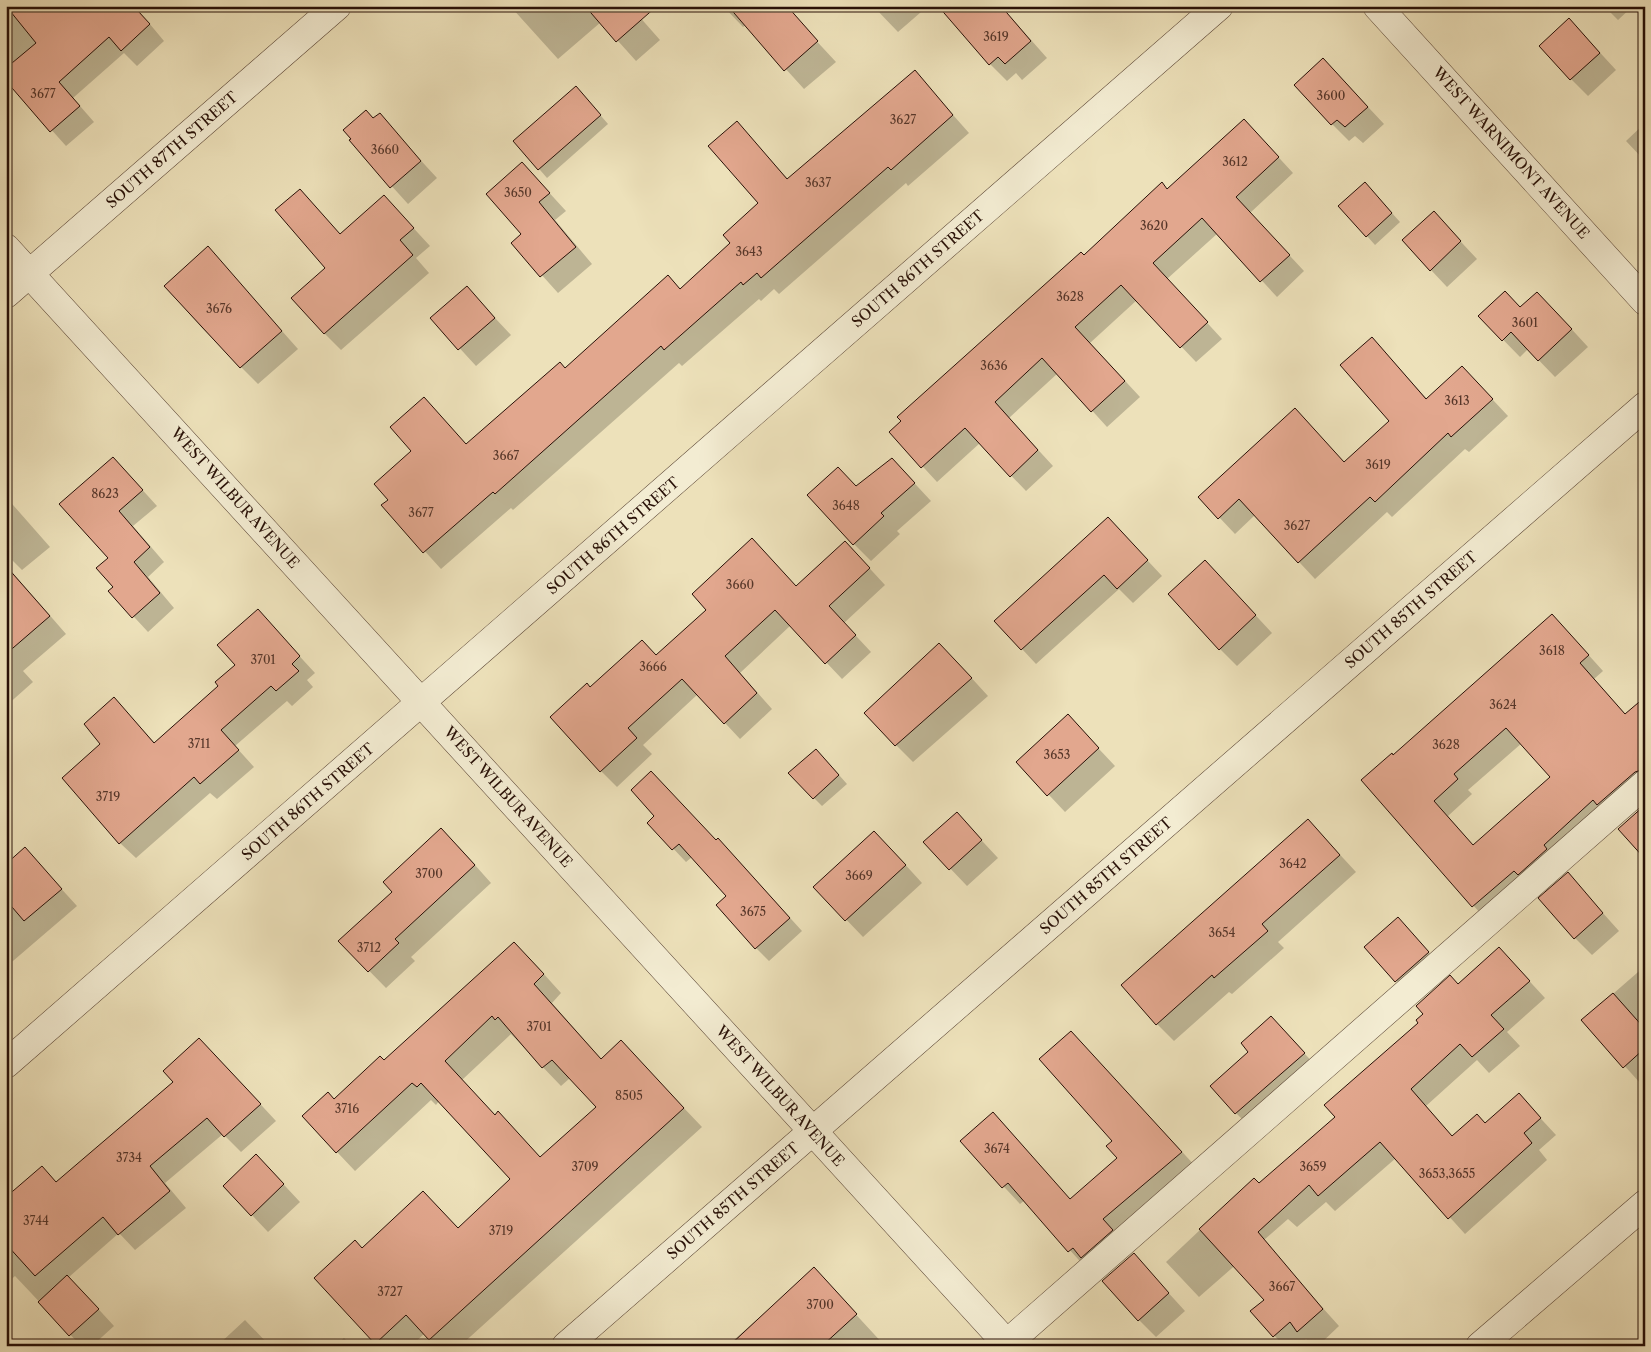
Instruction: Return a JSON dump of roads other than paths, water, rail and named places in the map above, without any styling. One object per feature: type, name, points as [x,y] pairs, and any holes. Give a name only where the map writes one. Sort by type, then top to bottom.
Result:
[{"type":"street","name":"SOUTH 87TH STREET","points":[[6,294],[337,6]]},
{"type":"street","name":"SOUTH 86TH STREET","points":[[6,1064],[423,703],[1219,6]]},
{"type":"street","name":"WEST WARNIMONT AVENUE","points":[[1377,6],[1645,301]]},
{"type":"street","name":"WEST WILBUR AVENUE","points":[[6,248],[423,703],[1006,1345]]},
{"type":"street","name":"SOUTH 85TH STREET","points":[[566,1346],[1645,406]]},
{"type":"street","points":[[1006,1345],[1645,784]]},
{"type":"street","points":[[1480,1346],[1645,1204]]}]
